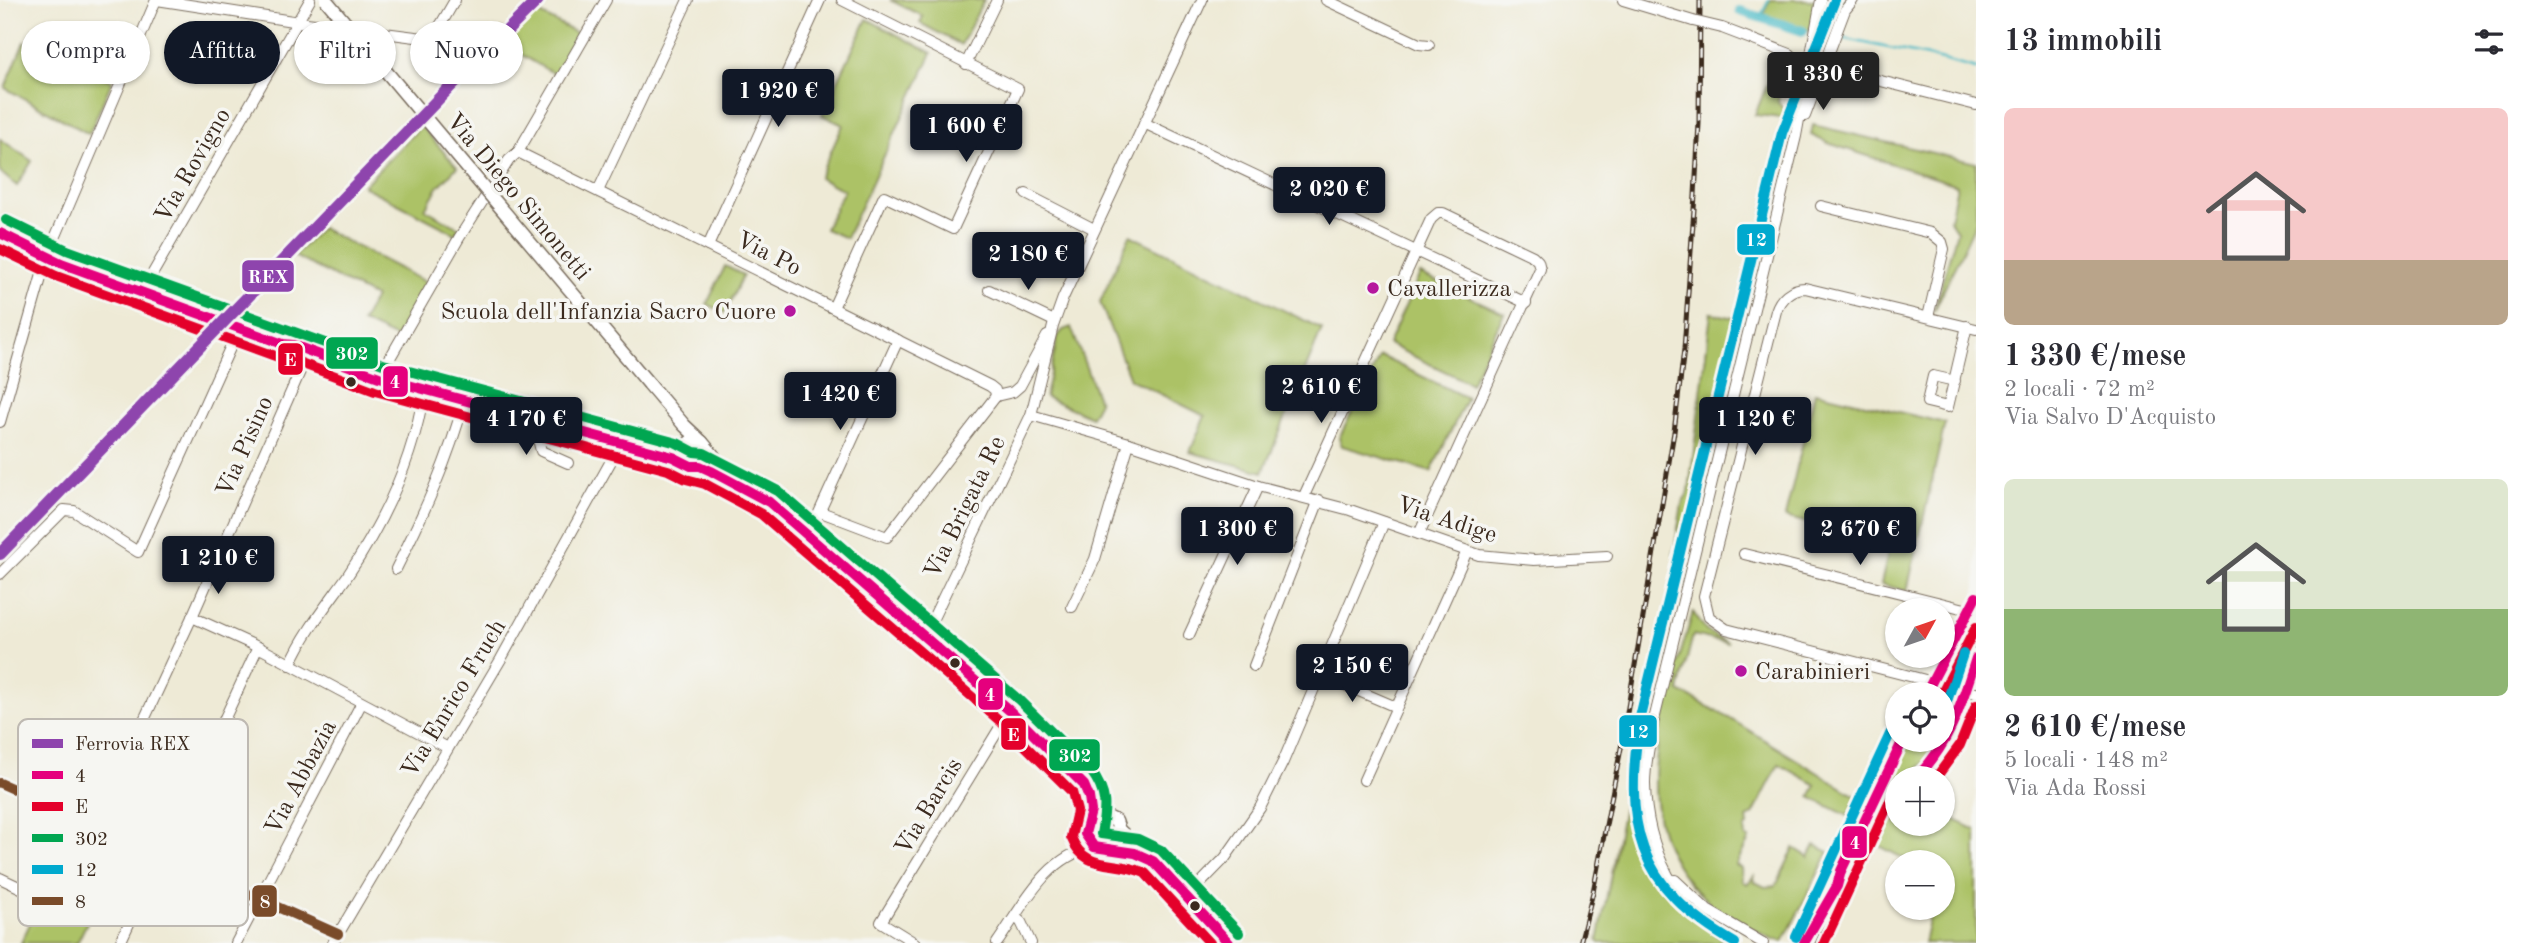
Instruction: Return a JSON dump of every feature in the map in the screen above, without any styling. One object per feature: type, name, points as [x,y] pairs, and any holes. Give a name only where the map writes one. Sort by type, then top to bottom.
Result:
[{"type":"main road","name":"Via Diego Simonetti","points":[[326,0],[679,419],[705,447],[769,502]]},
{"type":"main road","points":[[0,233],[47,257],[283,344],[293,345],[379,377],[678,459],[769,502],[1010,711],[1057,756],[1087,790],[1103,815],[1116,821],[1118,839],[1108,849]]},
{"type":"main road","points":[[148,294],[167,296],[285,339],[293,345]]},
{"type":"main road","points":[[679,419],[686,436],[682,454],[694,465]]},
{"type":"main road","points":[[651,451],[672,452],[692,440],[705,447],[707,461],[694,465]]},
{"type":"main road","points":[[1087,790],[1091,815],[1087,827],[1090,844],[1094,847],[1135,853],[1153,861]]},
{"type":"main road","points":[[1087,827],[1103,815]]},
{"type":"main road","points":[[1119,830],[1153,861],[1229,943]]},
{"type":"street","points":[[0,422],[47,257],[157,0],[212,4],[294,21]]},
{"type":"street","name":"Via Rovigno","points":[[300,21],[310,0]]},
{"type":"street","points":[[396,35],[420,38],[433,34],[444,21],[455,0]]},
{"type":"street","points":[[379,377],[459,238],[509,160],[518,152],[606,0]]},
{"type":"street","points":[[598,191],[688,0]]},
{"type":"street","points":[[708,246],[820,0]]},
{"type":"street","points":[[833,308],[884,196],[953,229],[1018,89],[842,0]]},
{"type":"street","points":[[966,64],[997,0]]},
{"type":"street","name":"Via Brigata Re","points":[[996,396],[1005,395],[1020,386],[1040,358],[1094,229],[1202,0]]},
{"type":"street","points":[[1326,0],[1419,44],[1429,45]]},
{"type":"street","points":[[1623,0],[1722,28],[1790,54],[1801,62],[1808,73],[1821,76],[1845,72],[1976,105]]},
{"type":"street","points":[[1731,943],[1702,923],[1686,905],[1665,869],[1647,808],[1646,765],[1654,720],[1797,136],[1821,0]]},
{"type":"street","points":[[1797,136],[1845,10],[1853,0]]},
{"type":"street","name":"Via Rovigno","points":[[148,294],[294,31]]},
{"type":"street","points":[[1790,54],[1813,51],[1828,55],[1845,72]]},
{"type":"street","points":[[1144,123],[1526,303]]},
{"type":"street","name":"Via Po","points":[[518,152],[898,340],[990,387],[995,390],[996,396]]},
{"type":"street","points":[[1026,194],[1094,229]]},
{"type":"street","points":[[1821,206],[1937,236],[1942,242],[1943,256],[1928,317]]},
{"type":"street","points":[[1304,496],[1433,216],[1446,214],[1535,257],[1539,264],[1539,274],[1419,534]]},
{"type":"street","points":[[1955,381],[1971,328],[1805,288],[1787,294],[1776,311],[1706,586],[1705,603],[1709,617],[1726,629],[1971,692]]},
{"type":"street","points":[[989,290],[1054,324]]},
{"type":"street","points":[[0,574],[64,509],[74,511],[138,552],[239,328]]},
{"type":"street","points":[[808,537],[898,340]]},
{"type":"street","name":"Via Pisino","points":[[144,719],[309,351]]},
{"type":"street","name":"Via Brigata Re","points":[[924,637],[1031,415],[1038,394],[1040,358]]},
{"type":"street","points":[[1020,386],[1038,394]]},
{"type":"street","points":[[290,665],[312,625],[348,575],[391,500],[412,452],[424,390]]},
{"type":"street","points":[[821,512],[887,537],[996,396]]},
{"type":"street","points":[[396,569],[423,514],[452,441],[464,401]]},
{"type":"street","name":"Via Adige","points":[[1031,415],[1129,443],[1258,486],[1320,500],[1467,551],[1510,559],[1608,556]]},
{"type":"street","points":[[541,422],[537,435],[541,451],[568,463]]},
{"type":"street","name":"Via Enrico Fruch","points":[[335,939],[501,659],[606,471],[616,441]]},
{"type":"street","points":[[1072,607],[1095,559],[1129,443]]},
{"type":"street","points":[[1189,635],[1258,486]]},
{"type":"street","points":[[1254,666],[1320,500]]},
{"type":"street","points":[[1187,897],[1225,858],[1260,808],[1283,762],[1384,522]]},
{"type":"street","points":[[1364,780],[1467,551]]},
{"type":"street","points":[[1744,554],[1969,610]]},
{"type":"street","points":[[1955,637],[1976,597]]},
{"type":"street","points":[[192,617],[258,648],[448,748]]},
{"type":"street","points":[[224,719],[258,648]]},
{"type":"street","points":[[1928,766],[1940,754],[1971,692],[1976,656],[1955,650]]},
{"type":"street","points":[[1932,681],[1939,668]]},
{"type":"street","points":[[1319,674],[1396,707]]},
{"type":"street","name":"Via Abbazia","points":[[248,921],[362,704]]},
{"type":"street","name":"Via Barcis","points":[[915,943],[881,922],[1010,711]]},
{"type":"street","points":[[1837,886],[1841,871],[1897,752]]},
{"type":"street","points":[[0,783],[18,791]]},
{"type":"street","points":[[1804,943],[1885,808]]},
{"type":"street","points":[[1078,851],[1087,827]]},
{"type":"street","points":[[997,943],[1043,876],[1078,851],[1094,847]]},
{"type":"street","points":[[1665,869],[1707,910],[1763,943]]},
{"type":"street","points":[[0,878],[18,887]]},
{"type":"street","points":[[248,894],[335,939]]},
{"type":"street","points":[[1014,917],[1021,922],[1031,943]]},
{"type":"street","points":[[1809,943],[1818,921]]},
{"type":"street","points":[[120,943],[128,926]]},
{"type":"street","name":"Via Abbazia","points":[[236,943],[245,926]]},
{"type":"green space","points":[[890,0],[984,0],[961,45],[920,23],[923,16]]},
{"type":"green space","points":[[1770,0],[1815,0],[1811,31],[1762,16]]},
{"type":"green space","points":[[1825,0],[1849,0],[1826,51],[1817,49]]},
{"type":"green space","points":[[535,11],[580,35],[556,75],[523,56],[523,23]]},
{"type":"green space","points":[[867,19],[932,53],[846,238],[825,229],[844,190],[819,178],[843,125],[822,115]]},
{"type":"green space","points":[[21,49],[21,84],[111,84],[89,134],[5,88]]},
{"type":"green space","points":[[1776,62],[1783,71],[1778,102],[1791,119],[1755,115]]},
{"type":"green space","points":[[1813,125],[1976,163],[1976,222],[1934,311],[1957,231],[1950,220],[1957,185],[1828,143],[1811,135]]},
{"type":"green space","points":[[421,126],[457,167],[438,187],[425,209],[461,229],[456,234],[363,186]]},
{"type":"green space","points":[[0,139],[32,161],[17,186],[0,172]]},
{"type":"green space","points":[[321,228],[427,283],[396,338],[362,322],[375,297],[294,256]]},
{"type":"green space","points":[[1130,235],[1322,329],[1263,472],[1190,452],[1205,416],[1130,379],[1100,302]]},
{"type":"green space","points":[[725,266],[743,275],[725,313],[707,304]]},
{"type":"green space","points":[[1420,274],[1504,313],[1471,384],[1388,344]]},
{"type":"green space","points":[[1711,313],[1740,319],[1696,510],[1688,519],[1681,543],[1674,553],[1682,504],[1689,491]]},
{"type":"green space","points":[[1071,327],[1099,402],[1091,417],[1045,397],[1058,336]]},
{"type":"green space","points":[[1380,356],[1467,398],[1431,472],[1342,446],[1339,438]]},
{"type":"green space","points":[[1815,392],[1945,423],[1907,591],[1881,584],[1890,544],[1785,517]]},
{"type":"green space","points":[[1693,612],[1706,631],[1728,643],[1693,635],[1679,691],[1729,718],[1857,797],[1848,816],[1810,797],[1816,785],[1779,764],[1753,815],[1747,818],[1748,826],[1745,828],[1746,838],[1749,839],[1736,865],[1741,868],[1742,881],[1747,884],[1754,876],[1755,882],[1765,887],[1776,886],[1794,848],[1809,857],[1815,845],[1829,852],[1783,942],[1741,923],[1710,903],[1681,872],[1664,838],[1656,802],[1656,765],[1661,726]]},
{"type":"green space","points":[[1955,695],[1961,697],[1955,711]]},
{"type":"green space","points":[[1640,726],[1643,820],[1656,865],[1667,886],[1682,904],[1726,943],[1598,941]]},
{"type":"green space","points":[[1903,752],[1933,752],[1920,766],[1896,766]]},
{"type":"green space","points":[[1885,787],[1885,802],[1868,828],[1865,827]]},
{"type":"green space","points":[[1955,820],[1976,830],[1976,943],[1924,943],[1929,920],[1955,920],[1955,850],[1887,850],[1872,842],[1885,822],[1885,836],[1955,836]]},
{"type":"green space","points":[[29,926],[85,926],[77,943],[21,943]]},
{"type":"waterway","points":[[1760,17],[1769,0]]},
{"type":"waterway","points":[[1740,11],[1803,31]]},
{"type":"waterway","points":[[1841,38],[1976,69]]},
{"type":"railway","points":[[1580,943],[1593,892],[1622,743],[1674,432],[1684,349],[1695,195],[1699,123],[1700,0]]},
{"type":"rail line","name":"REX","points":[[0,554],[449,88],[538,0]]},
{"type":"transit line","name":"12","points":[[1735,943],[1701,921],[1675,898],[1656,874],[1644,849],[1636,821],[1635,755],[1640,717],[1782,133],[1835,0]]},
{"type":"transit line","name":"302","points":[[6,220],[67,250],[383,364],[677,443],[694,452],[704,453],[778,491],[1019,700],[1091,771],[1103,794],[1101,834],[1138,839],[1161,850],[1239,933]]},
{"type":"transit line","name":"4","points":[[0,233],[61,263],[283,344],[293,345],[379,377],[673,457],[691,466],[700,466],[711,471],[769,502],[1010,711],[1084,785],[1091,811],[1085,834],[1094,847],[1135,853],[1153,861],[1229,943]]},
{"type":"transit line","name":"E","points":[[0,249],[56,276],[375,391],[668,470],[705,484],[761,514],[1000,721],[1072,792],[1077,811],[1071,837],[1084,856],[1092,861],[1145,873],[1210,943]]},
{"type":"transit line","name":"4","points":[[1932,682],[1976,597]]},
{"type":"transit line","name":"E","points":[[1948,682],[1976,627]]},
{"type":"transit line","name":"12","points":[[1954,682],[1963,654]]},
{"type":"transit line","name":"4","points":[[1926,766],[1938,752],[1953,723],[1976,658]]},
{"type":"transit line","name":"E","points":[[1945,766],[1960,745],[1976,705]]},
{"type":"transit line","name":"12","points":[[1796,937],[1885,745]]},
{"type":"transit line","name":"4","points":[[1804,943],[1837,886],[1841,871],[1897,752]]},
{"type":"transit line","name":"8","points":[[0,783],[18,791]]},
{"type":"transit line","name":"E","points":[[1824,943],[1885,812]]},
{"type":"transit line","name":"8","points":[[248,894],[338,934]]},
{"type":"place","name":"Cavallerizza","points":[[1373,288]]},
{"type":"place","name":"Scuola dell'Infanzia Sacro Cuore","points":[[790,311]]},
{"type":"place","name":"Carabinieri","points":[[1741,671]]}]
